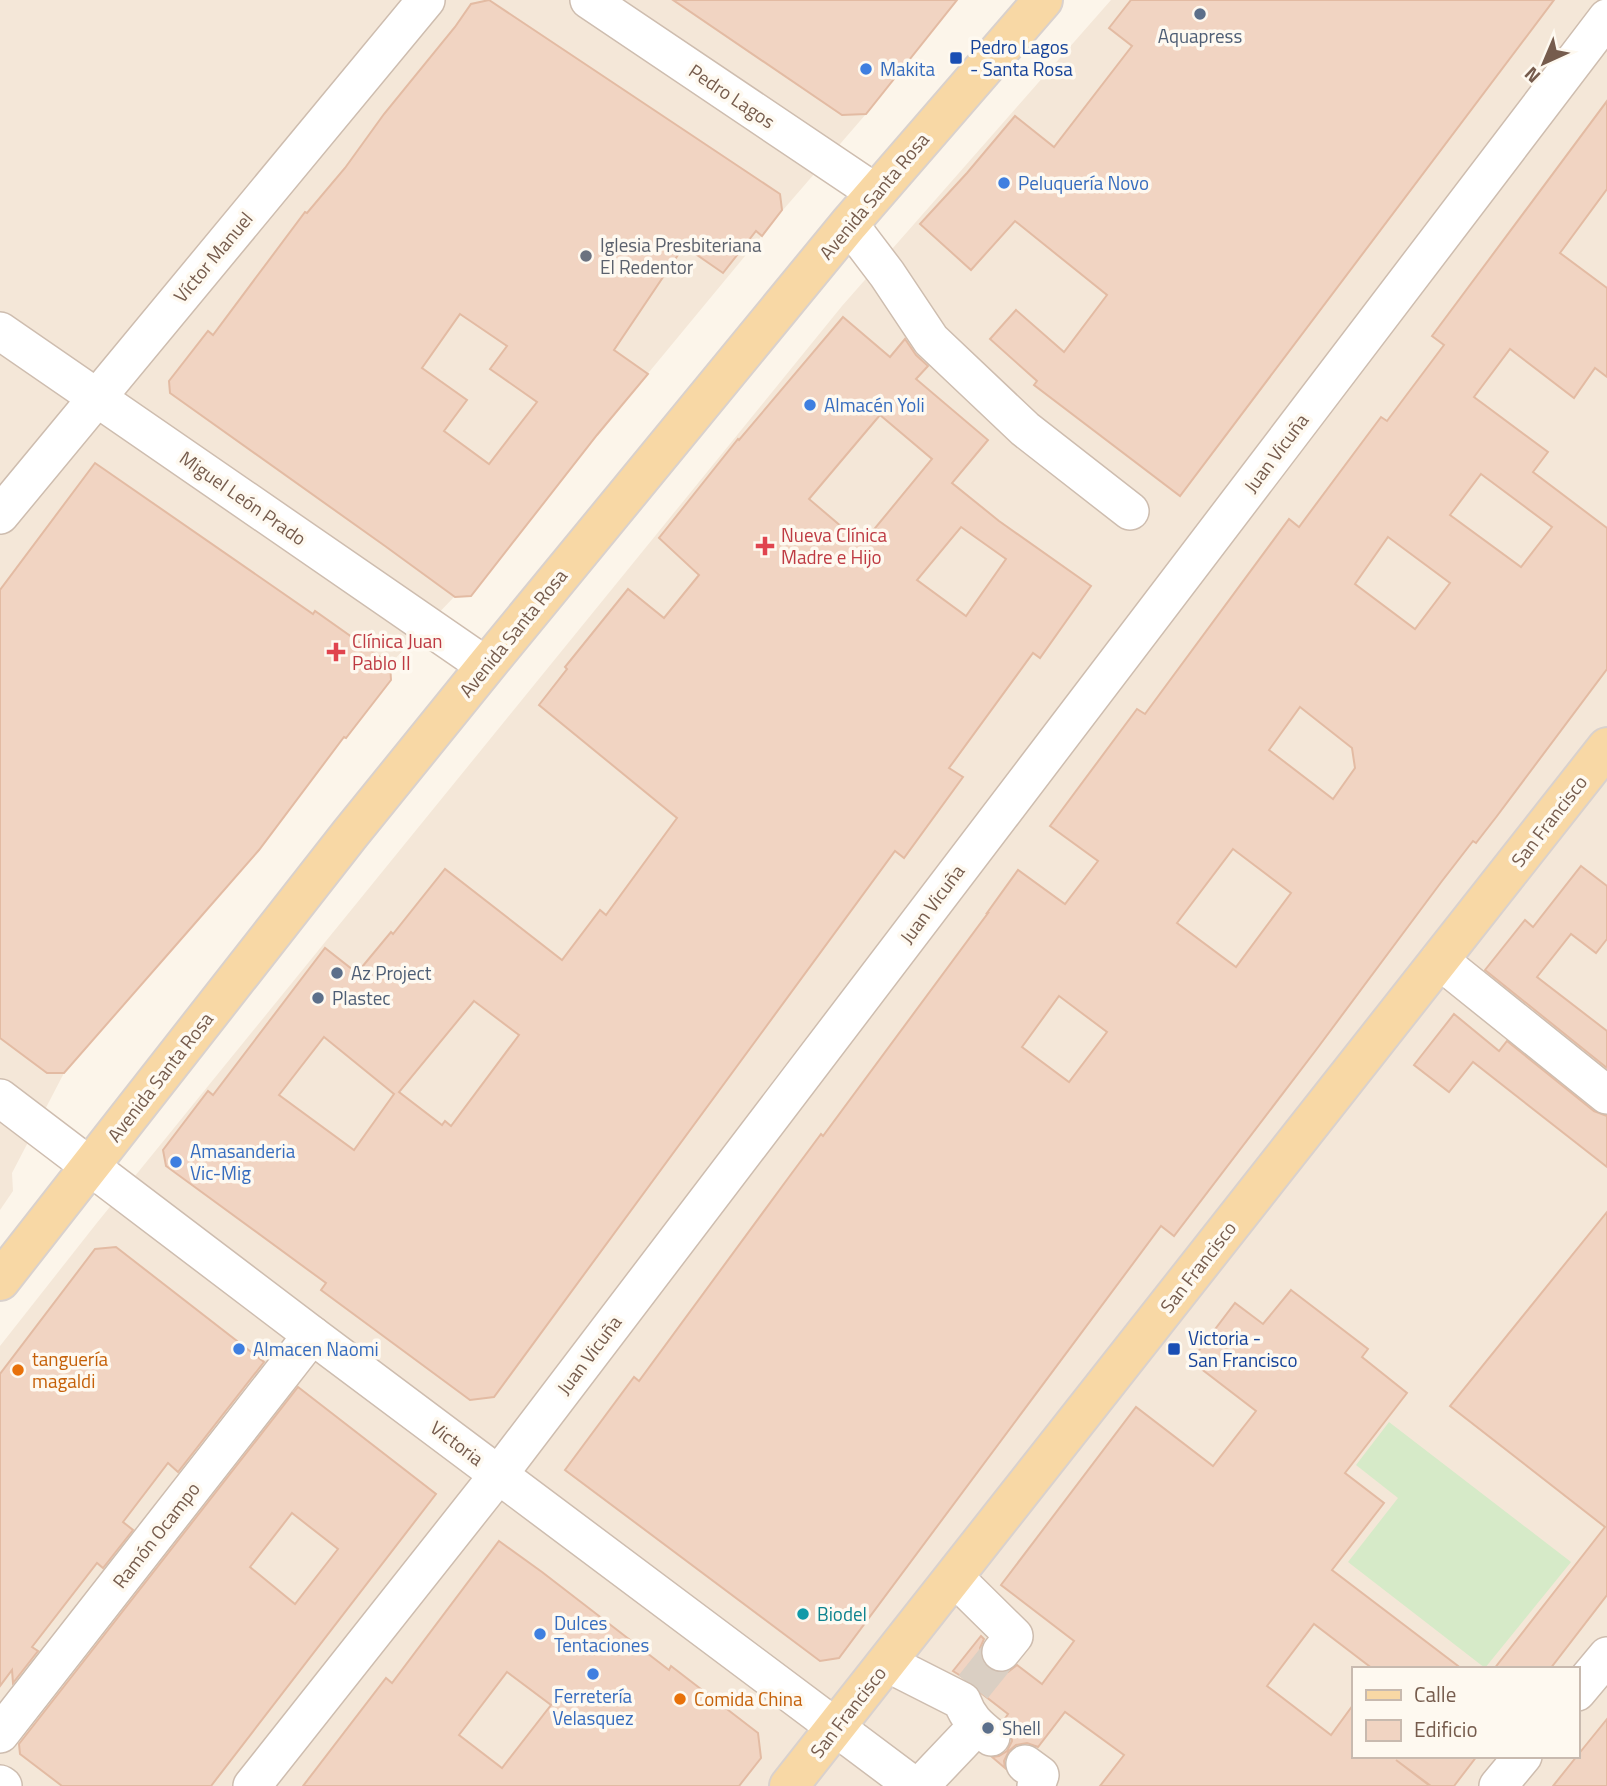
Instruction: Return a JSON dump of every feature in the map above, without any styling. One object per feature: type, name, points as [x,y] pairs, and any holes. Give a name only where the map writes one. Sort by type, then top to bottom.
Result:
[{"type":"main road","name":"Avenida Santa Rosa","points":[[0,1281],[486,666],[849,224],[1043,0]]},
{"type":"main road","name":"San Francisco","points":[[789,1786],[1607,747]]},
{"type":"street","name":"Víctor Manuel","points":[[0,515],[426,0]]},
{"type":"street","name":"Pedro Lagos","points":[[589,0],[876,192]]},
{"type":"street","name":"Juan Vicuña","points":[[252,1786],[499,1474],[1607,18]]},
{"type":"street","points":[[849,224],[887,274],[931,341],[1026,429],[1130,511]]},
{"type":"street","name":"Miguel León Prado","points":[[0,331],[486,666]]},
{"type":"street","points":[[1439,960],[1607,1095]]},
{"type":"street","name":"Victoria","points":[[0,1098],[914,1786]]},
{"type":"street","name":"Ramón Ocampo","points":[[0,1734],[312,1335]]},
{"type":"street","points":[[954,1577],[1008,1644]]},
{"type":"street","points":[[1579,1690],[1607,1656]]},
{"type":"street","points":[[887,1663],[976,1713],[920,1786]]},
{"type":"street","points":[[1498,1786],[1521,1758]]},
{"type":"shaded area","points":[[0,0],[957,0],[866,114],[607,423],[471,596],[454,597],[390,664],[391,680],[346,738],[341,740],[261,848],[64,1073],[12,1173],[13,1191],[0,1210]]},
{"type":"shaded area","points":[[1111,0],[1607,0],[1607,1786],[0,1786],[0,1346],[96,1224],[842,306]]},
{"type":"green space","points":[[1389,1422],[1571,1562],[1486,1667],[1348,1562],[1398,1498],[1356,1465]]},
{"type":"building","points":[[489,0],[780,194],[782,210],[762,236],[756,231],[723,273],[684,246],[614,350],[648,374],[471,596],[455,597],[170,393],[169,381],[208,331],[213,335],[305,212],[307,213],[345,168],[471,4]],"holes":[[[460,314],[507,346],[490,369],[537,402],[489,464],[444,431],[467,400],[422,368]]]},
{"type":"building","points":[[673,0],[957,0],[866,114],[842,115]]},
{"type":"building","points":[[1131,0],[1554,0],[1180,496],[1034,385],[1037,381],[990,339],[1016,310],[1064,352],[1107,295],[1015,221],[971,270],[920,224],[1015,116],[1054,147],[1132,46],[1109,28]]},
{"type":"building","points":[[1607,101],[1607,189],[1560,253],[1607,288],[1607,377],[1595,368],[1574,398],[1510,349],[1474,397],[1548,452],[1533,472],[1607,528],[1607,669],[1476,843],[1473,841],[1442,881],[1174,1236],[1161,1226],[839,1658],[820,1661],[565,1470],[634,1377],[639,1381],[1018,870],[1065,904],[1098,861],[1050,826],[1137,709],[1145,714],[1289,519],[1299,527],[1381,417],[1387,421],[1444,345],[1432,336]],"holes":[[[1481,474],[1552,527],[1521,567],[1450,515]],[[1388,537],[1450,583],[1415,629],[1355,584]],[[1300,707],[1352,748],[1355,768],[1333,799],[1269,750]],[[1233,849],[1291,893],[1236,967],[1177,923]],[[1059,996],[1107,1032],[1069,1082],[1022,1047]]]},
{"type":"building","points":[[843,317],[890,357],[905,339],[928,366],[916,379],[988,440],[952,483],[999,521],[1091,586],[1040,658],[1033,653],[949,768],[963,777],[904,858],[895,851],[494,1397],[470,1400],[321,1290],[326,1283],[166,1166],[163,1150],[208,1091],[213,1095],[325,948],[357,973],[391,932],[393,934],[445,869],[562,960],[600,910],[606,915],[677,818],[539,705],[567,669],[565,667],[628,589],[664,618],[699,575],[659,538]],"holes":[[[880,415],[932,459],[862,544],[809,499]],[[961,527],[1006,559],[966,616],[917,580]],[[474,1001],[519,1035],[451,1126],[445,1121],[442,1125],[399,1092]],[[324,1037],[394,1094],[354,1150],[279,1095]]]},
{"type":"building","points":[[95,463],[390,664],[391,680],[346,738],[344,737],[259,850],[64,1073],[47,1073],[0,1038],[0,590]]},
{"type":"building","points":[[1581,866],[1607,886],[1607,939],[1596,953],[1571,934],[1537,977],[1607,1031],[1607,1068],[1485,970],[1525,920],[1533,927]]},
{"type":"building","points":[[1454,1014],[1499,1051],[1507,1041],[1594,1111],[1607,1116],[1607,1167],[1473,1062],[1449,1092],[1414,1065]]},
{"type":"building","points":[[1607,1212],[1607,1595],[1552,1667],[1496,1667],[1605,1527],[1450,1406]]},
{"type":"building","points":[[116,1247],[264,1362],[178,1472],[168,1463],[123,1522],[133,1530],[103,1568],[97,1563],[32,1647],[38,1651],[13,1683],[12,1670],[0,1686],[0,1374],[95,1249]]},
{"type":"building","points":[[1291,1290],[1368,1349],[1362,1357],[1407,1393],[1345,1473],[1384,1503],[1332,1570],[1459,1667],[1370,1667],[1314,1624],[1267,1686],[1331,1735],[1352,1706],[1352,1758],[1475,1758],[1454,1786],[1431,1786],[1396,1760],[1430,1786],[1100,1786],[1124,1755],[1065,1712],[1038,1747],[1027,1743],[1016,1745],[1009,1751],[1004,1761],[1005,1768],[992,1757],[1007,1751],[1012,1741],[1011,1730],[1004,1720],[1008,1714],[972,1683],[953,1671],[981,1636],[984,1639],[980,1648],[981,1659],[988,1669],[997,1673],[1008,1672],[1017,1665],[1042,1684],[1074,1641],[1001,1585],[1136,1407],[1213,1466],[1256,1411],[1191,1361],[1235,1303],[1263,1324]]},
{"type":"building","points":[[298,1387],[436,1494],[211,1786],[62,1786],[20,1754],[19,1744]],"holes":[[[292,1513],[338,1549],[295,1604],[250,1567]]]},
{"type":"building","points":[[499,1541],[669,1670],[671,1666],[758,1733],[761,1758],[739,1786],[303,1786],[386,1678],[392,1683]],"holes":[[[507,1672],[551,1705],[502,1768],[459,1735]]]},
{"type":"building","points":[[1607,1719],[1607,1786],[1553,1786],[1575,1758],[1579,1758],[1579,1754]]},
{"type":"tunnel","points":[[973,1687],[1001,1652]]},
{"type":"place","name":"Aquapress","points":[[1200,14]]},
{"type":"place","name":"Pedro Lagos - Santa Rosa","points":[[956,58]]},
{"type":"place","name":"Makita","points":[[866,69]]},
{"type":"place","name":"Peluquería Novo","points":[[1004,183]]},
{"type":"place","name":"Iglesia Presbiteriana El Redentor","points":[[586,256]]},
{"type":"place","name":"Almacén Yoli","points":[[810,405]]},
{"type":"place","name":"Nueva Clínica Madre e Hijo","points":[[765,546]]},
{"type":"place","name":"Clínica Juan Pablo II","points":[[336,652]]},
{"type":"place","name":"Az Project","points":[[337,973]]},
{"type":"place","name":"Plastec","points":[[318,998]]},
{"type":"place","name":"Amasanderia Vic-Mig","points":[[176,1162]]},
{"type":"place","name":"Almacen Naomi","points":[[239,1349]]},
{"type":"place","name":"Victoria - San Francisco","points":[[1174,1349]]},
{"type":"place","name":"tanguería magaldi","points":[[18,1370]]},
{"type":"place","name":"Biodel","points":[[803,1614]]},
{"type":"place","name":"Dulces Tentaciones","points":[[540,1634]]},
{"type":"place","name":"Ferretería Velasquez","points":[[593,1674]]},
{"type":"place","name":"Comida China","points":[[680,1699]]},
{"type":"place","name":"Shell","points":[[988,1728]]}]
